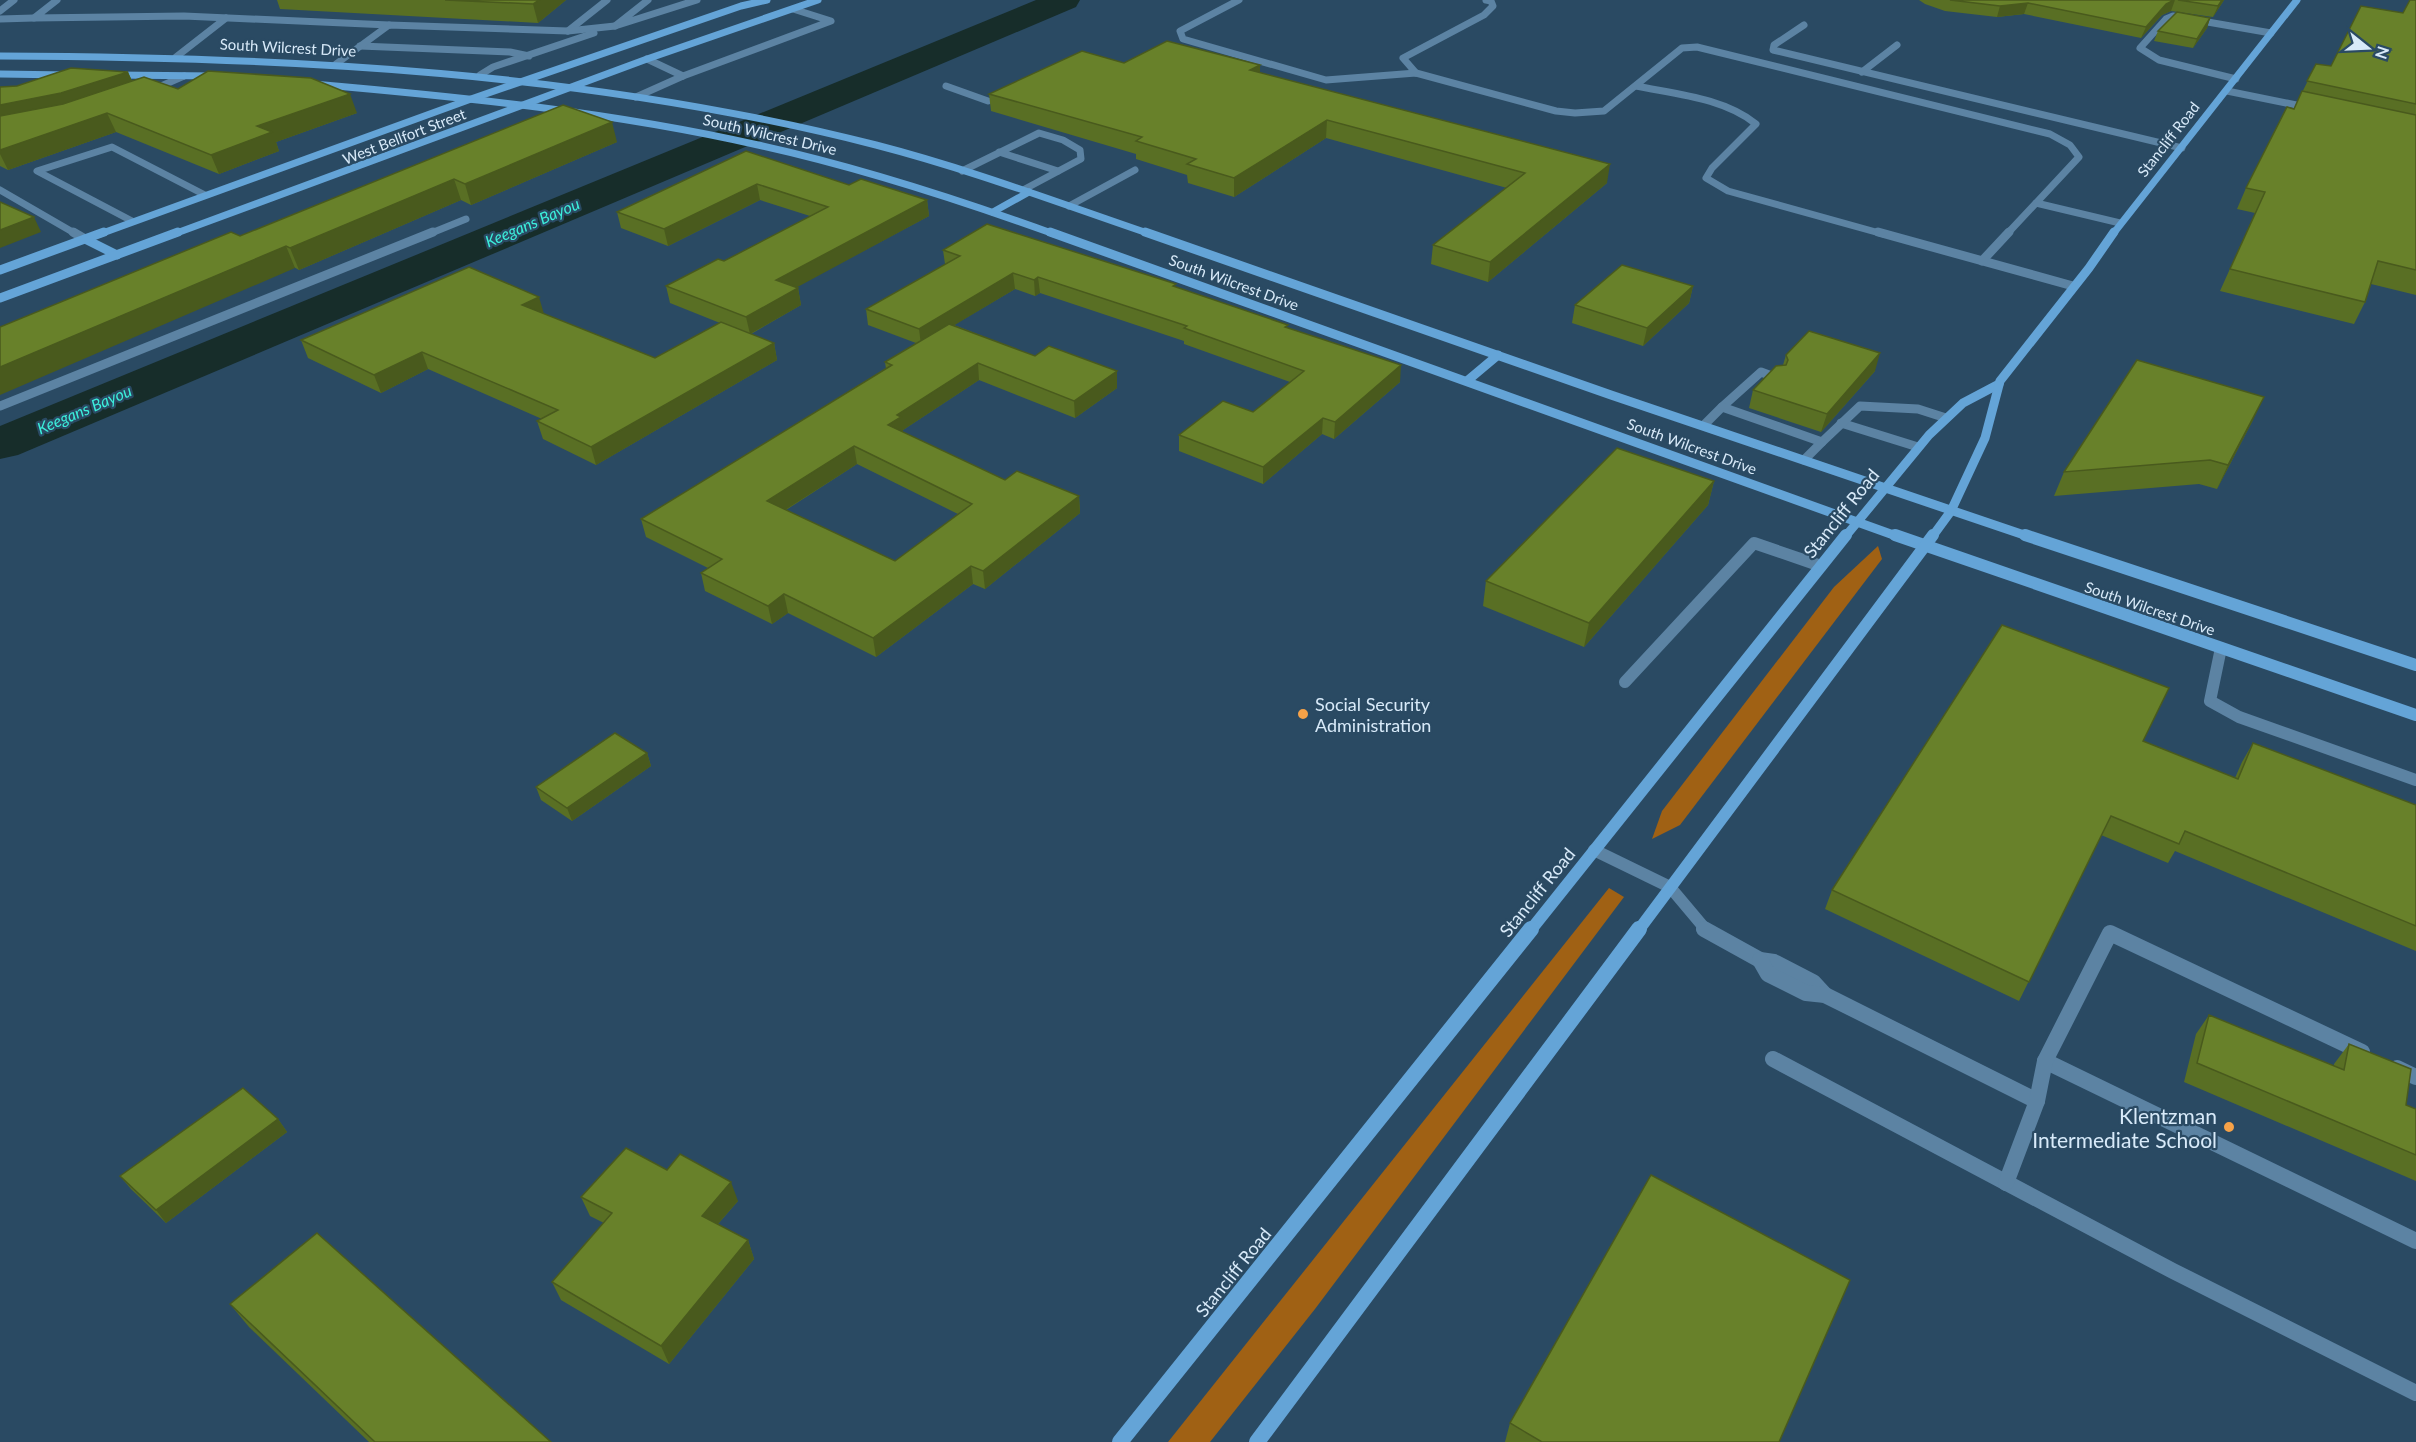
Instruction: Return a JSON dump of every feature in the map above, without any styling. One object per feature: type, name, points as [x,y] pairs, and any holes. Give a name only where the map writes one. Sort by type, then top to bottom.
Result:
[{"type":"main road","name":"West Bellfort Street","points":[[3,266],[85,239],[525,80],[741,6],[765,0]]},
{"type":"main road","points":[[765,0],[775,3]]},
{"type":"main road","name":"West Bellfort Street","points":[[0,298],[647,59],[818,0]]},
{"type":"main road","name":"Stancliff Road","points":[[1257,1442],[1951,511],[1985,438],[1999,384],[2120,223],[2182,148],[2297,0]]},
{"type":"main road","points":[[784,6],[793,9]]},
{"type":"main road","name":"South Wilcrest Drive","points":[[0,56],[176,57],[336,64],[480,75],[669,102],[868,143],[1026,191],[1951,511],[2416,665]]},
{"type":"main road","points":[[148,75],[176,57]]},
{"type":"main road","points":[[0,74],[74,75]]},
{"type":"main road","name":"South Wilcrest Drive","points":[[105,75],[226,77]]},
{"type":"main road","name":"South Wilcrest Drive","points":[[305,83],[566,110],[686,130],[880,175],[993,212],[1857,521],[2416,715]]},
{"type":"main road","points":[[993,212],[1026,191]]},
{"type":"main road","points":[[85,239],[117,255]]},
{"type":"main road","points":[[1467,381],[1498,355]]},
{"type":"main road","name":"Stancliff Road","points":[[1120,1442],[1918,447],[1963,403],[1999,384]]},
{"type":"street","points":[[0,11],[14,0]]},
{"type":"street","points":[[34,18],[57,0]]},
{"type":"street","points":[[568,31],[607,0]]},
{"type":"street","points":[[0,19],[226,18],[568,31],[615,26],[648,0]]},
{"type":"street","points":[[480,75],[493,66],[697,0]]},
{"type":"street","points":[[1239,0],[1180,31],[1183,39],[1326,80],[1416,73],[1556,111],[1575,113],[1604,111],[1682,48],[1697,47],[2050,134],[2070,145],[2079,157],[1982,261]]},
{"type":"street","points":[[1416,73],[1403,58],[1484,15],[1494,6],[1491,1],[1486,0]]},
{"type":"street","points":[[636,97],[683,76],[831,21],[793,9]]},
{"type":"street","points":[[2236,79],[2159,60],[2140,48],[2166,20],[2173,16],[2271,33]]},
{"type":"street","points":[[176,57],[226,18]]},
{"type":"street","points":[[336,64],[389,25]]},
{"type":"street","points":[[1804,25],[1774,45],[1773,50],[2182,148]]},
{"type":"street","points":[[1862,72],[1897,45]]},
{"type":"street","points":[[360,46],[510,52],[529,56]]},
{"type":"street","points":[[647,59],[683,76]]},
{"type":"street","points":[[45,85],[74,75]]},
{"type":"street","points":[[147,92],[184,76]]},
{"type":"street","points":[[946,86],[988,101]]},
{"type":"street","points":[[1636,86],[1734,110],[1751,118],[1756,124],[1712,168],[1706,178],[1728,191],[2073,286]]},
{"type":"street","points":[[2227,91],[2320,110]]},
{"type":"street","points":[[962,171],[1039,133],[1063,140],[1080,150],[1081,159],[1026,191]]},
{"type":"street","points":[[132,221],[37,171],[112,147],[205,195]]},
{"type":"street","points":[[999,152],[1058,171]]},
{"type":"street","points":[[1069,206],[1135,170]]},
{"type":"street","points":[[0,190],[85,239]]},
{"type":"street","points":[[2036,203],[2120,223]]},
{"type":"street","points":[[0,406],[466,219]]},
{"type":"street","points":[[1704,425],[1761,372],[1777,378]]},
{"type":"street","points":[[1848,402],[1860,406],[1918,409],[1946,418]]},
{"type":"street","points":[[1804,460],[1860,406]]},
{"type":"street","points":[[1722,407],[1777,422],[1822,442]]},
{"type":"street","points":[[1841,423],[1918,447]]},
{"type":"street","points":[[1625,682],[1754,543],[1821,566]]},
{"type":"street","points":[[2221,648],[2210,701],[2239,717],[2416,780]]},
{"type":"street","points":[[1594,850],[1670,887],[1704,929],[1760,960],[1768,974],[1806,993],[1825,995],[2037,1101]]},
{"type":"street","points":[[2006,1183],[2037,1101],[2045,1061],[2110,933],[2416,1077]]},
{"type":"street","points":[[1773,1059],[2312,1342],[2416,1393]]},
{"type":"street","points":[[2045,1061],[2416,1241]]},
{"type":"shaded area","points":[[1878,546],[1882,559],[1680,825],[1652,839],[1662,811],[1834,587]]},
{"type":"shaded area","points":[[1609,888],[1624,897],[1315,1309],[1210,1442],[1168,1442]]},
{"type":"building","points":[[445,0],[539,0],[533,4]]},
{"type":"building","points":[[1950,0],[2174,0],[2166,4],[2146,27],[2028,3],[2000,6]]},
{"type":"building","points":[[2178,0],[2222,0],[2218,6]]},
{"type":"building","points":[[2410,0],[2416,0],[2416,104],[2307,81],[2316,64],[2331,66],[2361,6],[2403,13]]},
{"type":"building","points":[[2177,12],[2210,18],[2197,39],[2158,31]]},
{"type":"building","points":[[1167,41],[1260,65],[1250,70],[1610,164],[1490,262],[1433,245],[1525,173],[1327,120],[1234,178],[1187,164],[1196,159],[1136,141],[1142,137],[989,94],[1082,51],[1124,63]]},
{"type":"building","points":[[71,68],[128,72],[61,93],[0,105],[0,87],[17,86]]},
{"type":"building","points":[[208,71],[311,78],[350,94],[257,126],[272,132],[211,155],[107,113],[0,150],[0,116],[63,104],[144,77],[178,89]]},
{"type":"building","points":[[2302,91],[2416,115],[2416,270],[2378,261],[2365,302],[2230,269],[2265,192],[2246,188],[2287,107],[2294,109]]},
{"type":"building","points":[[563,105],[612,122],[465,184],[454,179],[290,248],[286,246],[0,367],[0,327],[231,232],[240,236]]},
{"type":"building","points":[[746,151],[849,185],[861,179],[927,200],[776,280],[798,288],[746,317],[666,286],[718,259],[724,261],[828,207],[757,184],[664,229],[617,212]]},
{"type":"building","points":[[0,202],[34,217],[0,230]]},
{"type":"building","points":[[987,224],[1176,284],[1173,286],[1288,325],[1285,327],[1401,365],[1335,422],[1323,418],[1263,467],[1179,435],[1223,401],[1253,412],[1304,371],[1184,328],[1187,326],[1038,277],[1034,280],[1013,273],[919,329],[866,309],[960,256],[943,250]]},
{"type":"building","points":[[1622,265],[1693,286],[1647,328],[1575,305]]},
{"type":"building","points":[[469,267],[539,297],[522,305],[655,358],[721,322],[774,343],[591,447],[537,421],[558,410],[422,352],[374,375],[301,340]]},
{"type":"building","points":[[949,324],[1035,356],[1049,346],[1117,371],[1074,401],[978,363],[897,415],[901,417],[888,425],[1005,480],[1017,471],[1079,496],[983,571],[971,566],[873,638],[784,594],[768,606],[701,573],[722,559],[641,519],[892,365],[885,362]],"holes":[[[854,446],[972,504],[895,561],[767,501]]]},
{"type":"building","points":[[1809,331],[1880,353],[1827,414],[1753,390],[1776,366],[1786,365],[1788,360],[1786,355]]},
{"type":"building","points":[[2137,360],[2264,397],[2228,465],[2210,460],[2064,472]]},
{"type":"building","points":[[1617,448],[1714,481],[1589,623],[1486,581]]},
{"type":"building","points":[[2002,625],[2169,688],[2143,741],[2238,779],[2253,743],[2416,805],[2416,926],[2185,831],[2179,844],[2111,816],[2029,982],[1832,890]]},
{"type":"building","points":[[615,733],[647,753],[567,808],[536,787]]},
{"type":"building","points":[[2209,1015],[2344,1070],[2349,1044],[2411,1069],[2406,1105],[2416,1109],[2416,1155],[2197,1063]]},
{"type":"building","points":[[243,1088],[278,1119],[156,1210],[120,1176]]},
{"type":"building","points":[[626,1148],[667,1170],[680,1154],[731,1182],[702,1216],[748,1240],[661,1346],[552,1282],[612,1213],[581,1197]]},
{"type":"building","points":[[1651,1175],[1850,1280],[1779,1442],[1542,1442],[1510,1423]]},
{"type":"building","points":[[317,1233],[551,1442],[375,1442],[230,1304]]},
{"type":"waterway","name":"Keegans Bayou","points":[[0,444],[1064,0]]},
{"type":"place","name":"Social Security Administration","points":[[1303,714]]},
{"type":"place","name":"Klentzman Intermediate School","points":[[2229,1127]]}]
